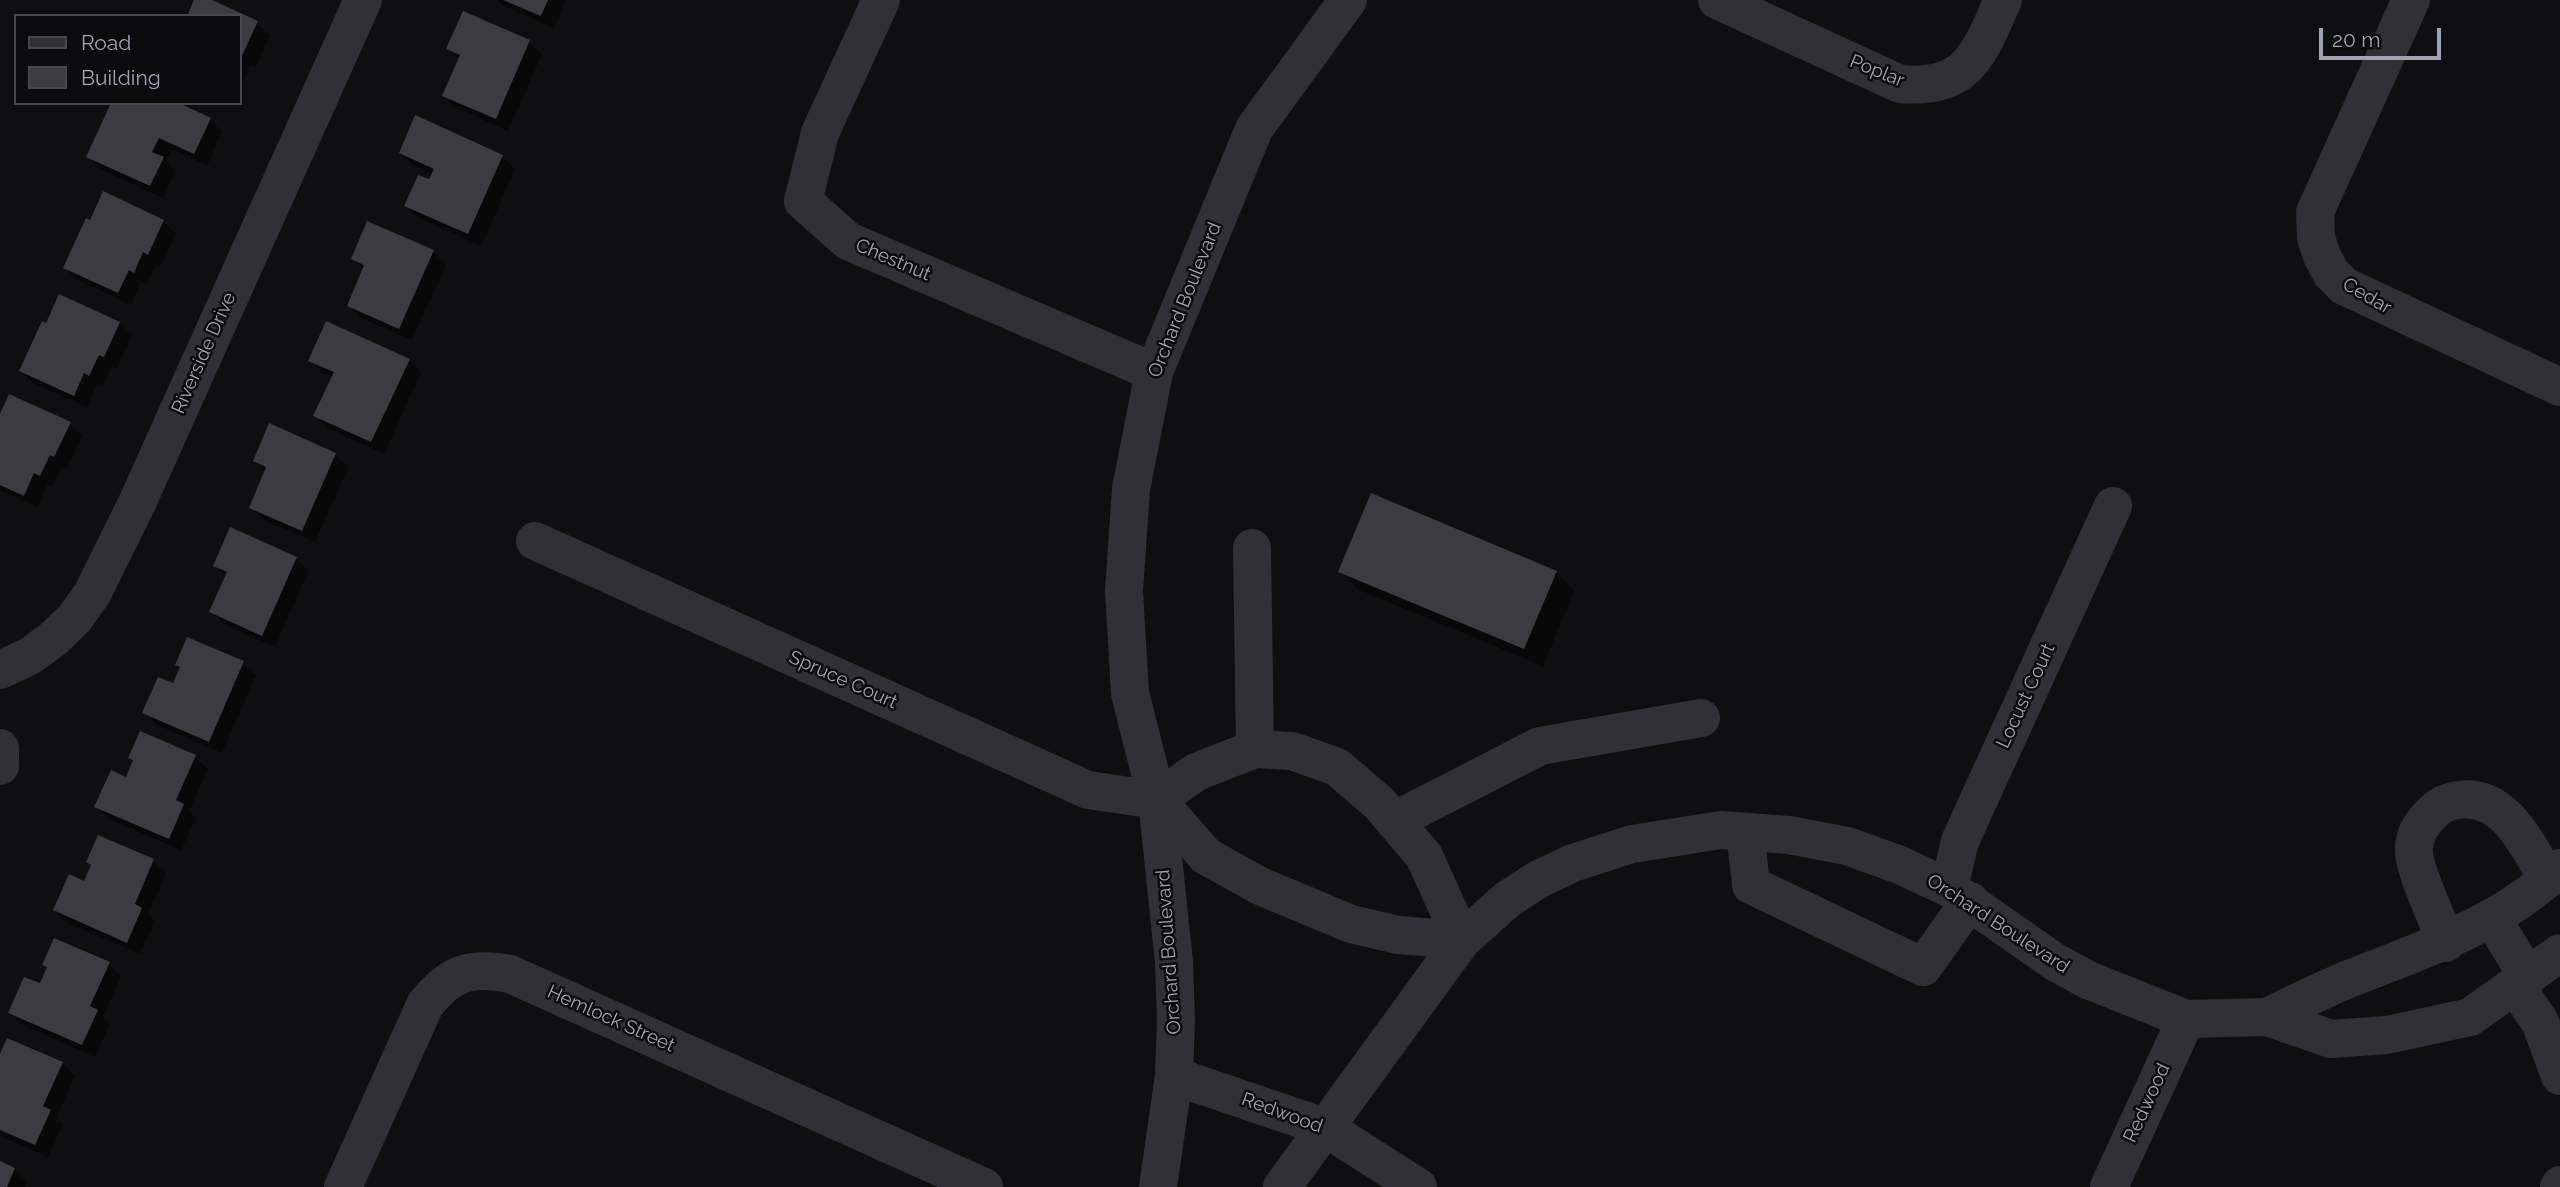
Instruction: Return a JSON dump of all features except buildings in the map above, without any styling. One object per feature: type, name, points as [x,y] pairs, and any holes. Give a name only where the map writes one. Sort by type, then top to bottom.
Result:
[{"type":"street","name":"Riverside Drive","points":[[0,670],[30,656],[53,639],[74,619],[92,594],[137,503],[363,0]]},
{"type":"street","name":"Chestnut","points":[[881,0],[820,133],[803,201],[848,241],[1154,372]]},
{"type":"street","name":"Poplar","points":[[1717,0],[1900,84],[1928,86],[1956,77],[1969,66],[1980,51],[2003,0]]},
{"type":"street","name":"Cedar","points":[[2412,0],[2315,212],[2316,238],[2322,256],[2331,273],[2360,296],[2560,387]]},
{"type":"street","name":"Orchard Boulevard","points":[[1158,1187],[1174,1076],[1174,962],[1157,800],[1130,693],[1124,591],[1131,489],[1154,372],[1254,129],[1329,5]]},
{"type":"street","name":"Locust Court","points":[[1959,895],[1960,841],[2113,506]]},
{"type":"street","name":"Spruce Court","points":[[536,541],[1088,790],[1157,800]]},
{"type":"street","points":[[1252,548],[1255,749]]},
{"type":"street","points":[[1394,821],[1540,746],[1701,718]]},
{"type":"street","points":[[0,748],[0,766]]},
{"type":"street","points":[[1157,800],[1196,772],[1255,749],[1292,751],[1338,767],[1379,803],[1424,856],[1462,940]]},
{"type":"street","points":[[2446,943],[2426,887],[2417,874],[2413,853],[2421,824],[2439,806],[2468,798],[2497,808],[2512,822],[2554,874]]},
{"type":"street","name":"Orchard Boulevard","points":[[1157,800],[1206,856],[1260,886],[1351,924],[1398,935],[1462,940]]},
{"type":"street","name":"Orchard Boulevard","points":[[1282,1187],[1462,940],[1508,899],[1573,863],[1632,844],[1721,830],[1789,835],[1847,846],[1900,865],[1959,895],[2055,962],[2088,980],[2186,1019],[2267,1017],[2332,1039],[2387,1035],[2470,1017],[2543,969]]},
{"type":"street","points":[[1745,832],[1751,885],[1923,967],[1959,895]]},
{"type":"street","name":"Orchard Boulevard","points":[[2267,1017],[2343,982],[2446,943],[2493,919],[2554,874]]},
{"type":"street","points":[[2493,919],[2543,969],[2540,1022],[2560,1076]]},
{"type":"street","name":"Hemlock Street","points":[[343,1187],[425,1005],[439,987],[459,975],[487,970],[510,974],[984,1187]]},
{"type":"street","name":"Redwood","points":[[2109,1187],[2186,1019]]},
{"type":"street","name":"Redwood","points":[[1174,1076],[1324,1127],[1418,1187]]}]
